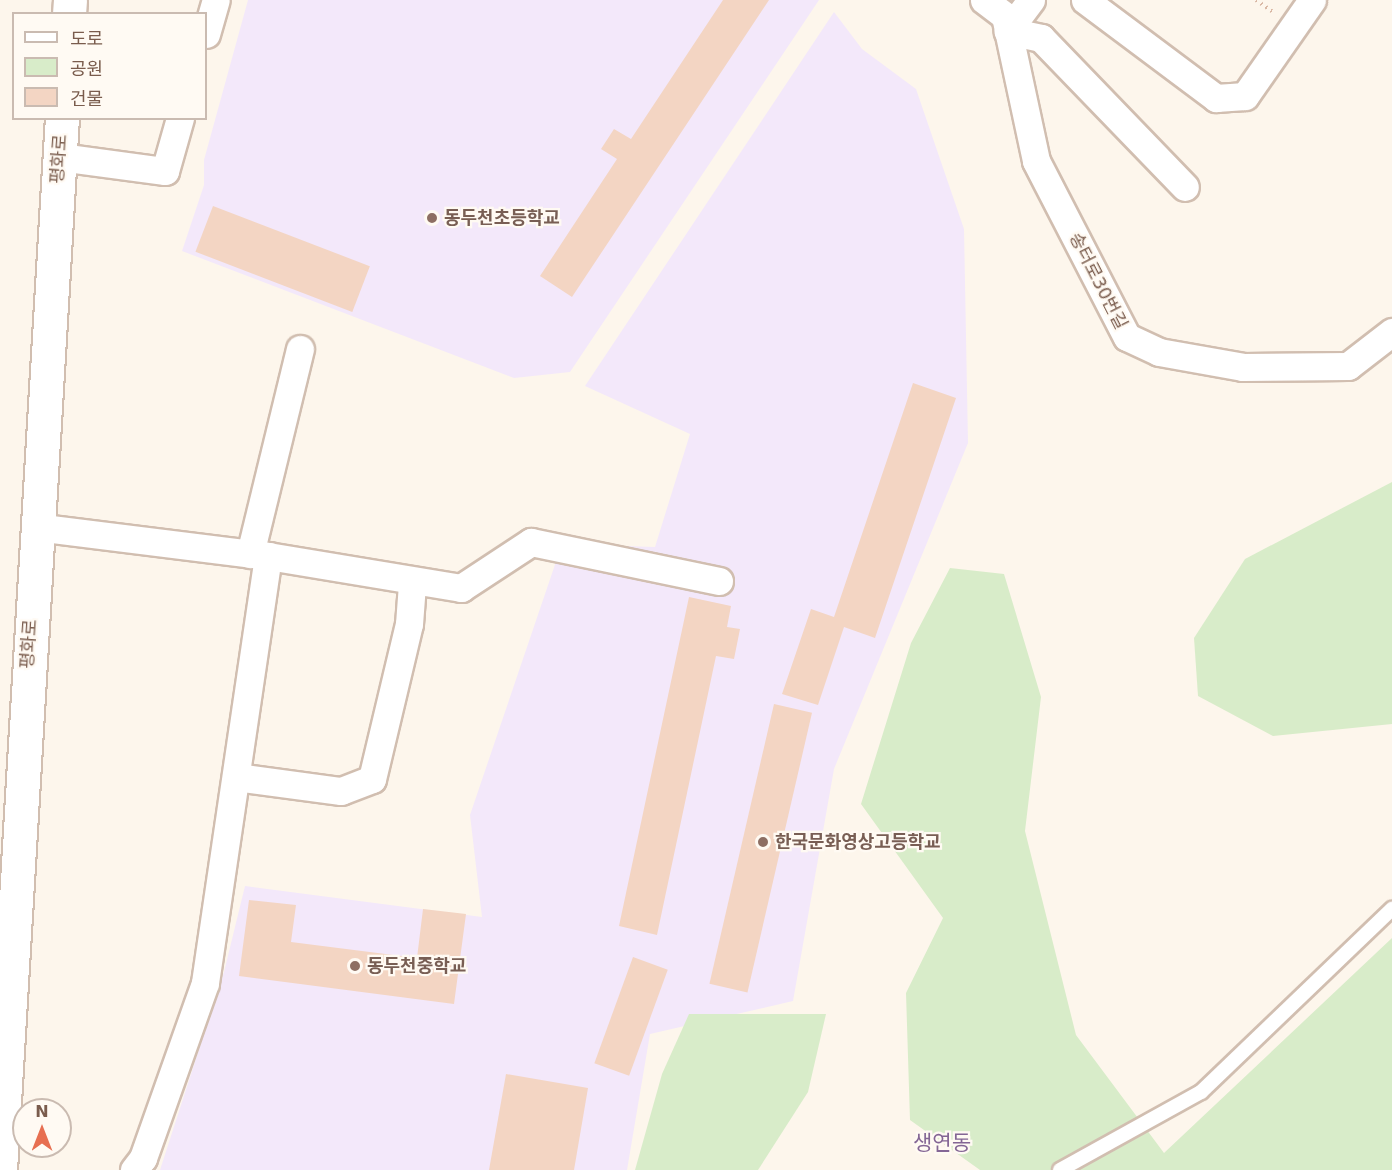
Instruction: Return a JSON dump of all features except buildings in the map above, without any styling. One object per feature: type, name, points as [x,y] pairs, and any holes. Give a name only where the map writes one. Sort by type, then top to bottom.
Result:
[{"type":"main road","name":"평화로","points":[[0,1170],[36,527],[62,120]]},
{"type":"street","points":[[207,31],[216,0]]},
{"type":"street","name":"송터로30번길","points":[[984,0],[1005,16],[1036,162],[1127,337],[1159,352],[1243,367],[1348,366],[1392,332]]},
{"type":"street","points":[[1031,0],[1008,31],[1041,38],[1185,187]]},
{"type":"street","points":[[1085,0],[1216,98],[1245,96],[1312,0]]},
{"type":"street","points":[[60,157],[165,171],[179,120]]},
{"type":"street","points":[[134,1170],[143,1158],[205,983],[236,777],[259,555],[300,349]]},
{"type":"street","points":[[36,527],[259,555],[412,584],[461,588],[531,543],[719,581]]},
{"type":"street","points":[[236,777],[342,791],[372,778],[409,624],[412,584]]},
{"type":"lane","points":[[1060,1170],[1201,1092],[1392,909]]},
{"type":"shaded area","name":"동두천초등학교","points":[[248,0],[819,0],[570,372],[514,378],[182,251],[204,185],[204,160]]},
{"type":"shaded area","points":[[834,12],[862,49],[916,89],[964,229],[968,443],[834,769],[793,1001],[650,1034],[627,1170],[160,1170],[224,972],[245,886],[482,917],[470,815],[562,544],[655,547],[690,434],[585,386]]},
{"type":"green space","points":[[1392,482],[1392,724],[1273,736],[1198,696],[1194,638],[1245,559]]},
{"type":"green space","points":[[950,568],[1004,574],[1041,697],[1025,831],[1076,1035],[1164,1153],[1392,938],[1392,1170],[980,1170],[910,1120],[906,993],[943,918],[861,804],[911,643]]},
{"type":"green space","points":[[689,1014],[826,1014],[808,1092],[758,1170],[635,1170],[662,1074]]},
{"type":"place","name":"동두천초등학교","points":[[432,218]]},
{"type":"place","name":"한국문화영상고등학교","points":[[763,842]]},
{"type":"place","name":"동두천중학교","points":[[355,966]]},
{"type":"district","name":"생연동","points":[[942,1143]]}]
